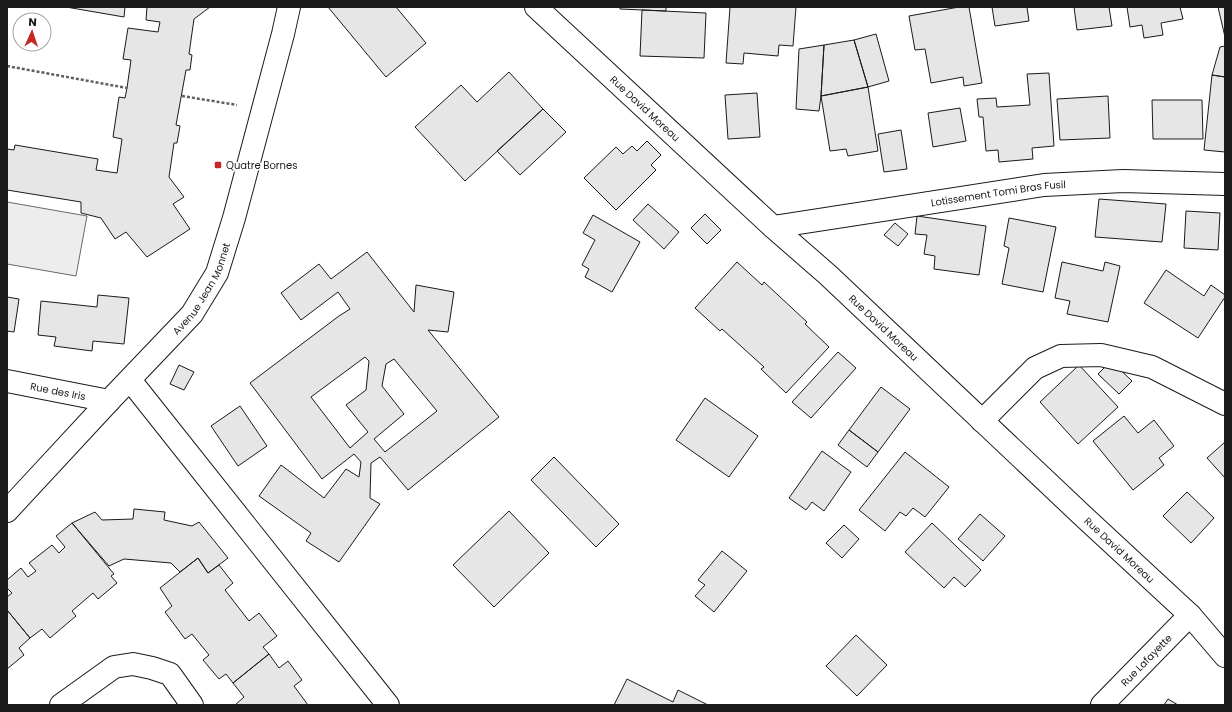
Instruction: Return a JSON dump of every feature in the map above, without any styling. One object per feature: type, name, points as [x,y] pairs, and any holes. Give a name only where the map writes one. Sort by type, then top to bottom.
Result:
[{"type":"street","name":"Avenue Jean Monnet","points":[[7,511],[108,401],[130,380],[192,314],[216,273],[234,218],[289,7]]},
{"type":"street","name":"Rue David Moreau","points":[[536,7],[773,227],[828,275],[1190,615],[1225,656]]},
{"type":"street","name":"Lotissement Tomi Bras Fusil","points":[[773,227],[1044,185],[1123,181],[1225,184]]},
{"type":"street","points":[[982,421],[1035,368],[1061,356],[1101,355],[1152,367],[1225,404]]},
{"type":"street","points":[[130,380],[388,705]]},
{"type":"street","name":"Rue des Iris","points":[[7,381],[108,401]]},
{"type":"street","name":"Rue Lafayette","points":[[1102,705],[1190,615]]},
{"type":"street","points":[[61,705],[114,667],[133,664],[170,674],[192,705]]},
{"type":"path","points":[[7,66],[127,88]]},
{"type":"path","points":[[182,96],[263,109]]},
{"type":"shaded area","points":[[7,202],[87,216],[76,276],[7,264]]},
{"type":"building","points":[[66,7],[125,7],[124,17]]},
{"type":"building","points":[[147,7],[210,7],[194,19],[189,54],[192,55],[190,70],[186,70],[176,125],[180,126],[177,143],[174,143],[169,177],[184,197],[173,204],[190,229],[147,257],[126,232],[115,239],[101,218],[81,213],[81,202],[7,190],[7,149],[14,150],[15,145],[98,159],[96,170],[117,173],[122,139],[113,137],[119,97],[125,98],[131,60],[123,59],[128,28],[158,32],[160,22],[146,20]]},
{"type":"building","points":[[328,7],[396,7],[426,43],[386,77]]},
{"type":"building","points":[[620,7],[666,7],[666,11],[620,9]]},
{"type":"building","points":[[730,7],[796,7],[793,46],[779,45],[778,56],[744,53],[743,64],[726,63]]},
{"type":"building","points":[[959,7],[969,7],[982,83],[964,86],[963,77],[931,83],[925,49],[915,50],[909,16]]},
{"type":"building","points":[[992,7],[1027,7],[1029,21],[995,26]]},
{"type":"building","points":[[1074,7],[1109,7],[1112,26],[1077,30]]},
{"type":"building","points":[[1127,7],[1180,7],[1183,19],[1161,23],[1163,35],[1144,38],[1142,25],[1130,27]]},
{"type":"building","points":[[1218,7],[1225,7],[1225,37]]},
{"type":"building","points":[[642,10],[706,13],[704,58],[640,56]]},
{"type":"building","points":[[876,34],[889,81],[868,87],[854,40]]},
{"type":"building","points":[[854,40],[868,87],[821,96],[824,45]]},
{"type":"building","points":[[824,45],[819,111],[796,109],[799,49]]},
{"type":"building","points":[[1225,46],[1225,77],[1212,75],[1220,47]]},
{"type":"building","points":[[509,72],[543,109],[465,181],[415,127],[461,85],[477,102]]},
{"type":"building","points":[[1049,73],[1054,146],[1032,148],[1033,159],[999,162],[998,150],[986,151],[983,117],[979,117],[977,99],[996,98],[997,107],[1030,105],[1027,74]]},
{"type":"building","points":[[1212,75],[1225,77],[1225,152],[1204,150]]},
{"type":"building","points":[[868,87],[878,151],[848,156],[846,149],[830,151],[821,96]]},
{"type":"building","points":[[757,93],[760,137],[728,139],[725,95]]},
{"type":"building","points":[[1108,96],[1110,138],[1060,140],[1057,99]]},
{"type":"building","points":[[1152,100],[1202,100],[1203,139],[1153,139]]},
{"type":"building","points":[[960,108],[966,141],[933,147],[928,113]]},
{"type":"building","points":[[543,109],[566,132],[520,175],[497,151]]},
{"type":"building","points":[[901,130],[907,169],[884,172],[878,134]]},
{"type":"building","points":[[647,141],[661,155],[651,165],[656,170],[616,210],[584,178],[616,147],[623,154],[632,146],[637,151]]},
{"type":"building","points":[[1099,199],[1166,204],[1162,242],[1095,237]]},
{"type":"building","points":[[648,204],[679,232],[664,249],[633,220]]},
{"type":"building","points":[[1186,211],[1220,213],[1218,250],[1184,248]]},
{"type":"building","points":[[705,214],[721,230],[707,244],[691,228]]},
{"type":"building","points":[[593,215],[640,242],[612,292],[585,277],[589,269],[582,265],[595,240],[583,233]]},
{"type":"building","points":[[917,216],[986,226],[979,275],[934,269],[935,256],[924,254],[927,235],[915,234]]},
{"type":"building","points":[[1009,218],[1056,227],[1043,292],[1002,284],[1009,248],[1004,246]]},
{"type":"building","points":[[895,223],[908,234],[898,246],[884,235]]},
{"type":"building","points":[[367,252],[414,312],[416,285],[454,292],[448,332],[428,330],[499,417],[408,490],[380,457],[371,463],[370,498],[380,504],[339,562],[306,541],[311,533],[259,496],[281,465],[324,498],[346,469],[359,477],[361,462],[354,454],[322,479],[250,383],[350,309],[338,292],[301,320],[281,293],[319,264],[331,279]],"holes":[[[365,357],[369,361],[366,390],[346,405],[368,432],[350,448],[311,397]],[[394,359],[437,411],[385,452],[374,439],[404,414],[382,386],[386,364]]]},
{"type":"building","points":[[737,262],[762,285],[764,282],[807,322],[805,324],[829,347],[786,393],[761,369],[764,367],[722,329],[720,331],[695,308]]},
{"type":"building","points":[[1062,262],[1103,271],[1105,262],[1120,266],[1108,322],[1067,314],[1070,301],[1055,298]]},
{"type":"building","points":[[1166,270],[1204,296],[1211,285],[1225,295],[1198,338],[1144,303]]},
{"type":"building","points":[[98,295],[129,298],[124,344],[93,341],[92,351],[54,346],[56,337],[38,335],[41,301],[97,307]]},
{"type":"building","points":[[7,297],[19,299],[14,332],[7,331]]},
{"type":"building","points":[[838,352],[856,368],[811,418],[792,402]]},
{"type":"building","points":[[1111,361],[1132,381],[1119,394],[1098,374]]},
{"type":"building","points":[[179,365],[194,372],[184,390],[170,384]]},
{"type":"building","points":[[1079,365],[1118,407],[1078,444],[1040,402]]},
{"type":"building","points":[[881,387],[910,409],[878,452],[849,430]]},
{"type":"building","points":[[705,398],[758,436],[729,477],[676,440]]},
{"type":"building","points":[[240,406],[267,446],[238,466],[211,426]]},
{"type":"building","points":[[1124,416],[1138,433],[1154,420],[1174,446],[1159,458],[1164,465],[1133,490],[1093,441]]},
{"type":"building","points":[[849,430],[878,452],[867,467],[838,445]]},
{"type":"building","points":[[1225,442],[1225,478],[1207,458]]},
{"type":"building","points":[[822,451],[851,472],[824,511],[812,502],[806,510],[789,498]]},
{"type":"building","points":[[905,452],[949,487],[925,517],[913,508],[906,516],[900,512],[885,531],[859,510]]},
{"type":"building","points":[[554,457],[619,524],[596,547],[531,480]]},
{"type":"building","points":[[1187,492],[1214,518],[1191,543],[1163,516]]},
{"type":"building","points":[[134,509],[165,512],[164,520],[192,526],[199,522],[228,558],[208,573],[198,558],[180,572],[171,563],[124,559],[109,566],[72,523],[95,512],[102,520],[133,519]]},
{"type":"building","points":[[509,511],[549,553],[494,607],[453,565]]},
{"type":"building","points":[[980,514],[1005,536],[983,561],[958,539]]},
{"type":"building","points":[[72,523],[114,574],[111,576],[117,583],[98,599],[93,593],[72,611],[76,616],[50,638],[42,629],[30,638],[7,610],[7,597],[12,593],[7,588],[7,580],[21,568],[28,577],[36,571],[29,563],[52,545],[59,553],[65,547],[56,536]]},
{"type":"building","points":[[932,523],[981,570],[965,587],[954,577],[944,588],[905,552]]},
{"type":"building","points":[[844,525],[859,539],[842,558],[826,543]]},
{"type":"building","points":[[722,551],[747,571],[714,612],[695,596],[705,585],[698,580]]},
{"type":"building","points":[[198,558],[208,573],[219,565],[233,583],[225,590],[249,621],[259,613],[277,636],[263,647],[269,654],[233,683],[226,674],[219,679],[203,660],[209,655],[192,634],[185,639],[165,612],[172,606],[160,588]]},
{"type":"building","points":[[7,610],[30,638],[19,648],[24,655],[7,669]]},
{"type":"building","points":[[856,635],[887,665],[857,696],[826,666]]},
{"type":"building","points":[[269,654],[279,668],[288,661],[302,680],[294,686],[308,705],[235,705],[244,697],[233,683]]},
{"type":"building","points":[[627,679],[673,702],[678,690],[708,705],[614,705]]},
{"type":"building","points":[[1168,699],[1178,705],[1164,705]]},
{"type":"place","name":"Quatre Bornes","points":[[218,165]]}]
